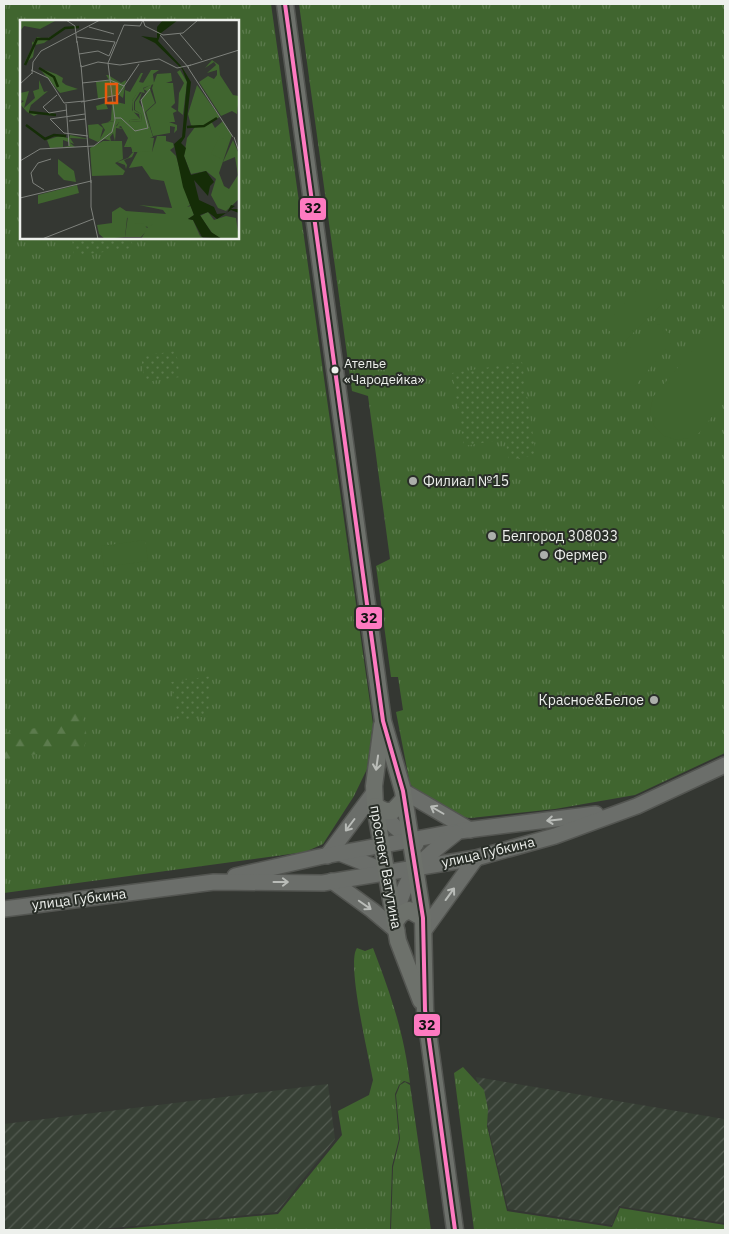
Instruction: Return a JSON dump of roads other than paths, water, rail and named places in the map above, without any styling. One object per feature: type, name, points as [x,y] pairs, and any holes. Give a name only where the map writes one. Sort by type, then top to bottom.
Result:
[{"type":"main road","name":"проспект Ватутина","points":[[284,4],[383,721],[404,795],[424,924],[418,971]]},
{"type":"main road","name":"проспект Ватутина","points":[[383,721],[374,800],[396,926],[418,971],[455,1230]]},
{"type":"main road","name":"улица Губкина","points":[[214,882],[337,880],[471,858],[555,836],[637,806],[725,765]]},
{"type":"main road","points":[[374,800],[385,810],[393,810],[404,795]]},
{"type":"main road","points":[[337,880],[366,863],[382,846],[395,827],[404,795]]},
{"type":"main road","points":[[404,795],[464,830]]},
{"type":"main road","points":[[374,800],[395,827],[429,854],[471,858]]},
{"type":"main road","points":[[327,856],[374,800]]},
{"type":"main road","name":"улица Губкина","points":[[4,909],[214,882],[327,856],[464,830],[564,819],[637,806]]},
{"type":"main road","points":[[396,926],[405,887],[415,867],[429,854],[464,830]]},
{"type":"main road","points":[[464,830],[452,846],[456,853],[471,858]]},
{"type":"main road","points":[[342,854],[386,872],[405,887],[418,904],[424,924]]},
{"type":"main road","points":[[337,880],[348,872],[349,865],[342,854]]},
{"type":"main road","points":[[424,924],[471,858]]},
{"type":"main road","points":[[337,880],[372,910],[396,926]]},
{"type":"main road","points":[[396,926],[408,910],[424,924]]},
{"type":"place","name":"Ателье «Чародейка»","points":[[335,370]]},
{"type":"place","name":"Филиал №15","points":[[413,481]]},
{"type":"place","name":"Белгород 308033","points":[[492,536]]},
{"type":"place","name":"Фермер","points":[[544,555]]},
{"type":"place","name":"Красное&Белое","points":[[654,700]]}]
